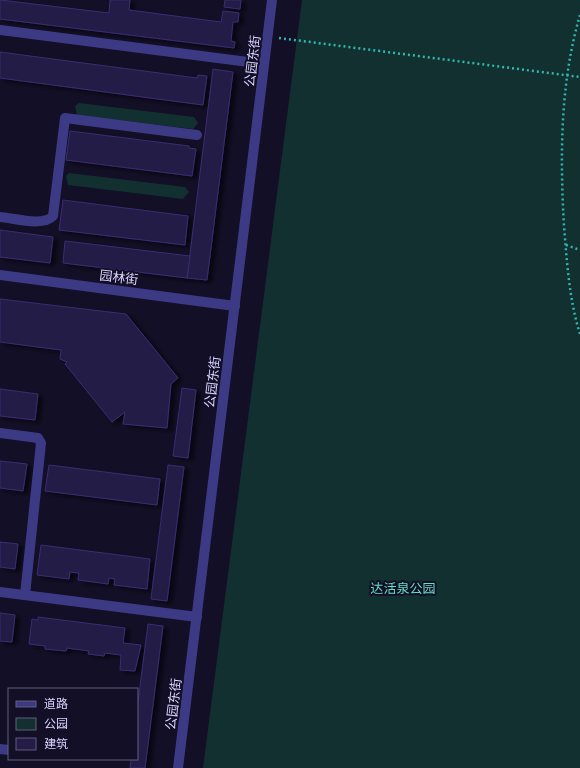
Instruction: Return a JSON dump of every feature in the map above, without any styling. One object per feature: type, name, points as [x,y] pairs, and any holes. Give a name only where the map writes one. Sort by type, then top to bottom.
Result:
[{"type":"street","name":"公园东街","points":[[178,768],[272,0]]},
{"type":"street","points":[[0,30],[264,64]]},
{"type":"street","points":[[0,216],[42,222],[53,216],[65,118],[197,135]]},
{"type":"street","name":"园林街","points":[[0,275],[235,306]]},
{"type":"street","points":[[0,433],[38,438],[42,443],[25,595]]},
{"type":"street","points":[[0,592],[197,617]]},
{"type":"path","points":[[580,15],[574,34],[568,76],[562,137],[561,176],[568,278],[580,334]]},
{"type":"path","points":[[268,36],[580,77]]},
{"type":"path","points":[[566,245],[580,250]]},
{"type":"green space","name":"达活泉公园","points":[[302,0],[580,0],[580,768],[203,768]]},
{"type":"green space","points":[[79,103],[194,117],[198,123],[193,129],[77,115],[75,106]]},
{"type":"green space","points":[[69,173],[185,187],[189,192],[183,199],[68,185],[66,176]]},
{"type":"building","points":[[0,0],[109,13],[110,0],[130,0],[129,10],[221,22],[223,11],[239,13],[238,22],[233,22],[231,41],[235,42],[234,48],[0,19]]},
{"type":"building","points":[[225,0],[241,0],[240,9],[224,7]]},
{"type":"building","points":[[0,52],[197,78],[198,75],[207,76],[203,105],[0,78]]},
{"type":"building","points":[[213,69],[233,72],[207,280],[187,278]]},
{"type":"building","points":[[70,131],[189,146],[189,148],[196,149],[192,176],[66,160]]},
{"type":"building","points":[[63,200],[188,216],[185,245],[59,230]]},
{"type":"building","points":[[0,230],[53,237],[50,263],[0,257]]},
{"type":"building","points":[[65,241],[190,256],[187,278],[63,263]]},
{"type":"building","points":[[0,299],[126,314],[178,378],[171,384],[167,428],[123,424],[125,412],[112,422],[65,364],[67,362],[60,359],[61,350],[0,342]]},
{"type":"building","points":[[182,388],[196,390],[188,458],[173,456]]},
{"type":"building","points":[[0,389],[38,394],[35,420],[0,416]]},
{"type":"building","points":[[0,461],[27,464],[23,491],[0,488]]},
{"type":"building","points":[[49,465],[160,479],[157,505],[45,491]]},
{"type":"building","points":[[168,465],[184,467],[167,601],[151,599]]},
{"type":"building","points":[[0,542],[18,544],[15,569],[0,567]]},
{"type":"building","points":[[41,545],[150,559],[147,589],[114,585],[115,579],[109,578],[108,584],[78,580],[79,573],[70,572],[69,579],[37,575]]},
{"type":"building","points":[[0,613],[15,615],[12,642],[0,641]]},
{"type":"building","points":[[38,617],[125,628],[123,643],[141,645],[135,671],[120,670],[121,655],[105,653],[104,656],[88,654],[89,651],[67,648],[66,651],[45,649],[45,646],[29,644],[32,619],[38,620]]},
{"type":"building","points":[[148,624],[163,626],[145,768],[130,768],[131,760],[138,760],[138,702]]}]
